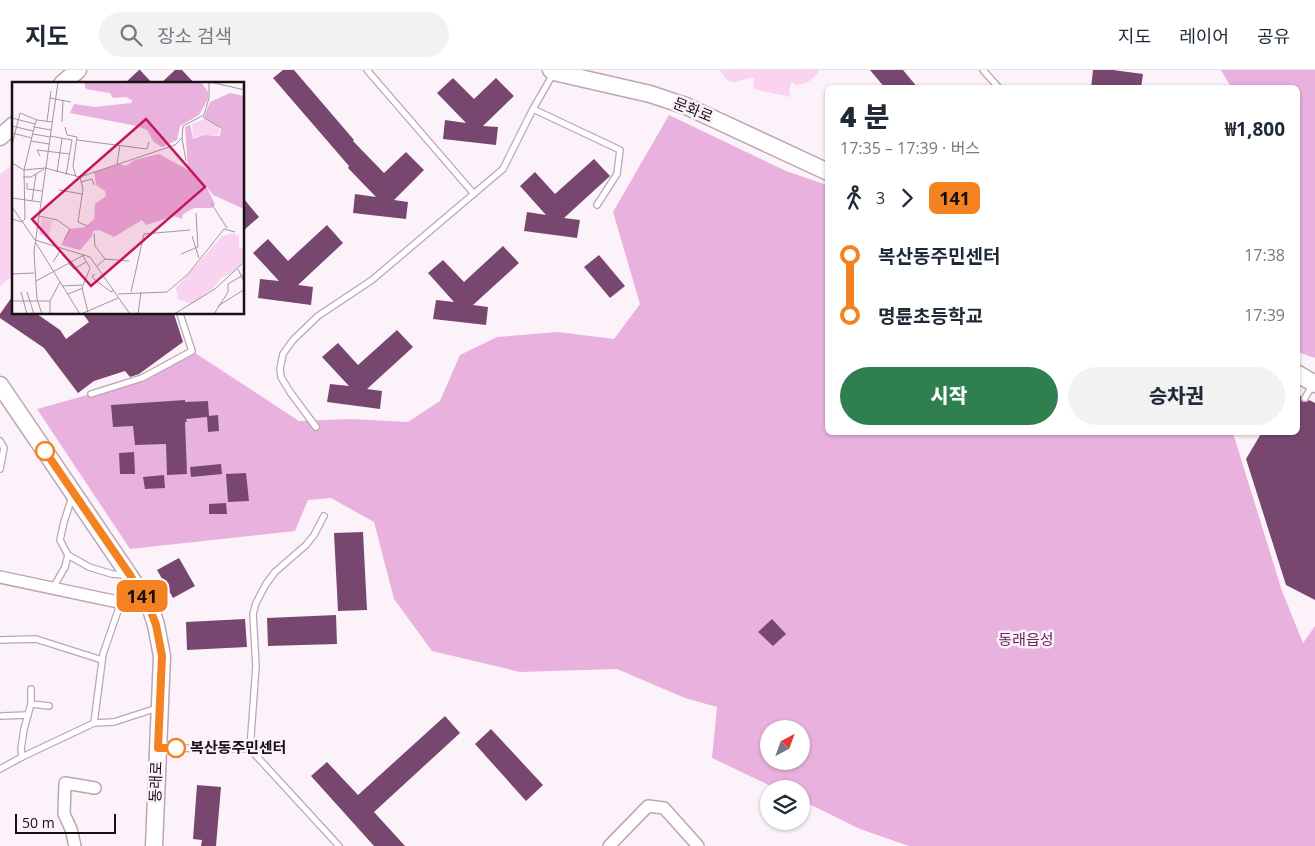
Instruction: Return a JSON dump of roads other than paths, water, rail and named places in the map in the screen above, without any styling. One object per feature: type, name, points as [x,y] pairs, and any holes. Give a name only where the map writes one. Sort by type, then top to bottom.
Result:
[{"type":"main road","points":[[64,82],[78,70]]},
{"type":"main road","name":"문화로","points":[[553,71],[650,94],[686,106],[825,171]]},
{"type":"main road","points":[[0,137],[12,127]]},
{"type":"main road","points":[[1300,376],[1311,389]]},
{"type":"main road","name":"동래로","points":[[0,385],[130,575],[150,609],[156,625],[162,656],[154,846]]},
{"type":"street","points":[[0,577],[150,609]]},
{"type":"street","points":[[75,846],[71,829],[64,814],[65,783],[95,788]]},
{"type":"street","points":[[609,846],[648,806],[664,808],[698,846]]},
{"type":"lane","points":[[367,70],[474,194]]},
{"type":"lane","points":[[984,70],[996,85]]},
{"type":"lane","points":[[316,427],[281,377],[280,369],[283,354],[293,340],[318,316],[372,280],[503,169],[553,71]]},
{"type":"lane","points":[[533,109],[620,150],[618,174],[597,205]]},
{"type":"lane","points":[[91,394],[142,378],[192,351],[180,315]]},
{"type":"lane","points":[[0,441],[4,448],[0,469]]},
{"type":"lane","points":[[74,493],[60,540],[68,556],[89,568],[112,574],[130,575]]},
{"type":"lane","points":[[324,516],[314,535],[275,572],[256,603],[253,614],[256,666],[250,749],[339,846]]},
{"type":"lane","points":[[54,588],[65,567],[68,556]]},
{"type":"lane","points":[[94,722],[103,654],[120,602]]},
{"type":"lane","points":[[0,640],[36,639],[102,660]]},
{"type":"lane","points":[[22,757],[21,749],[31,704],[31,689]]},
{"type":"lane","points":[[31,704],[49,706]]},
{"type":"lane","points":[[0,769],[94,722],[114,722],[160,708]]},
{"type":"lane","points":[[1,716],[28,715]]},
{"type":"lane","points":[[158,748],[250,749]]},
{"type":"place","name":"복산동주민센터","points":[[176,748]]},
{"type":"park label","name":"동래읍성","points":[[1026,640]]}]
